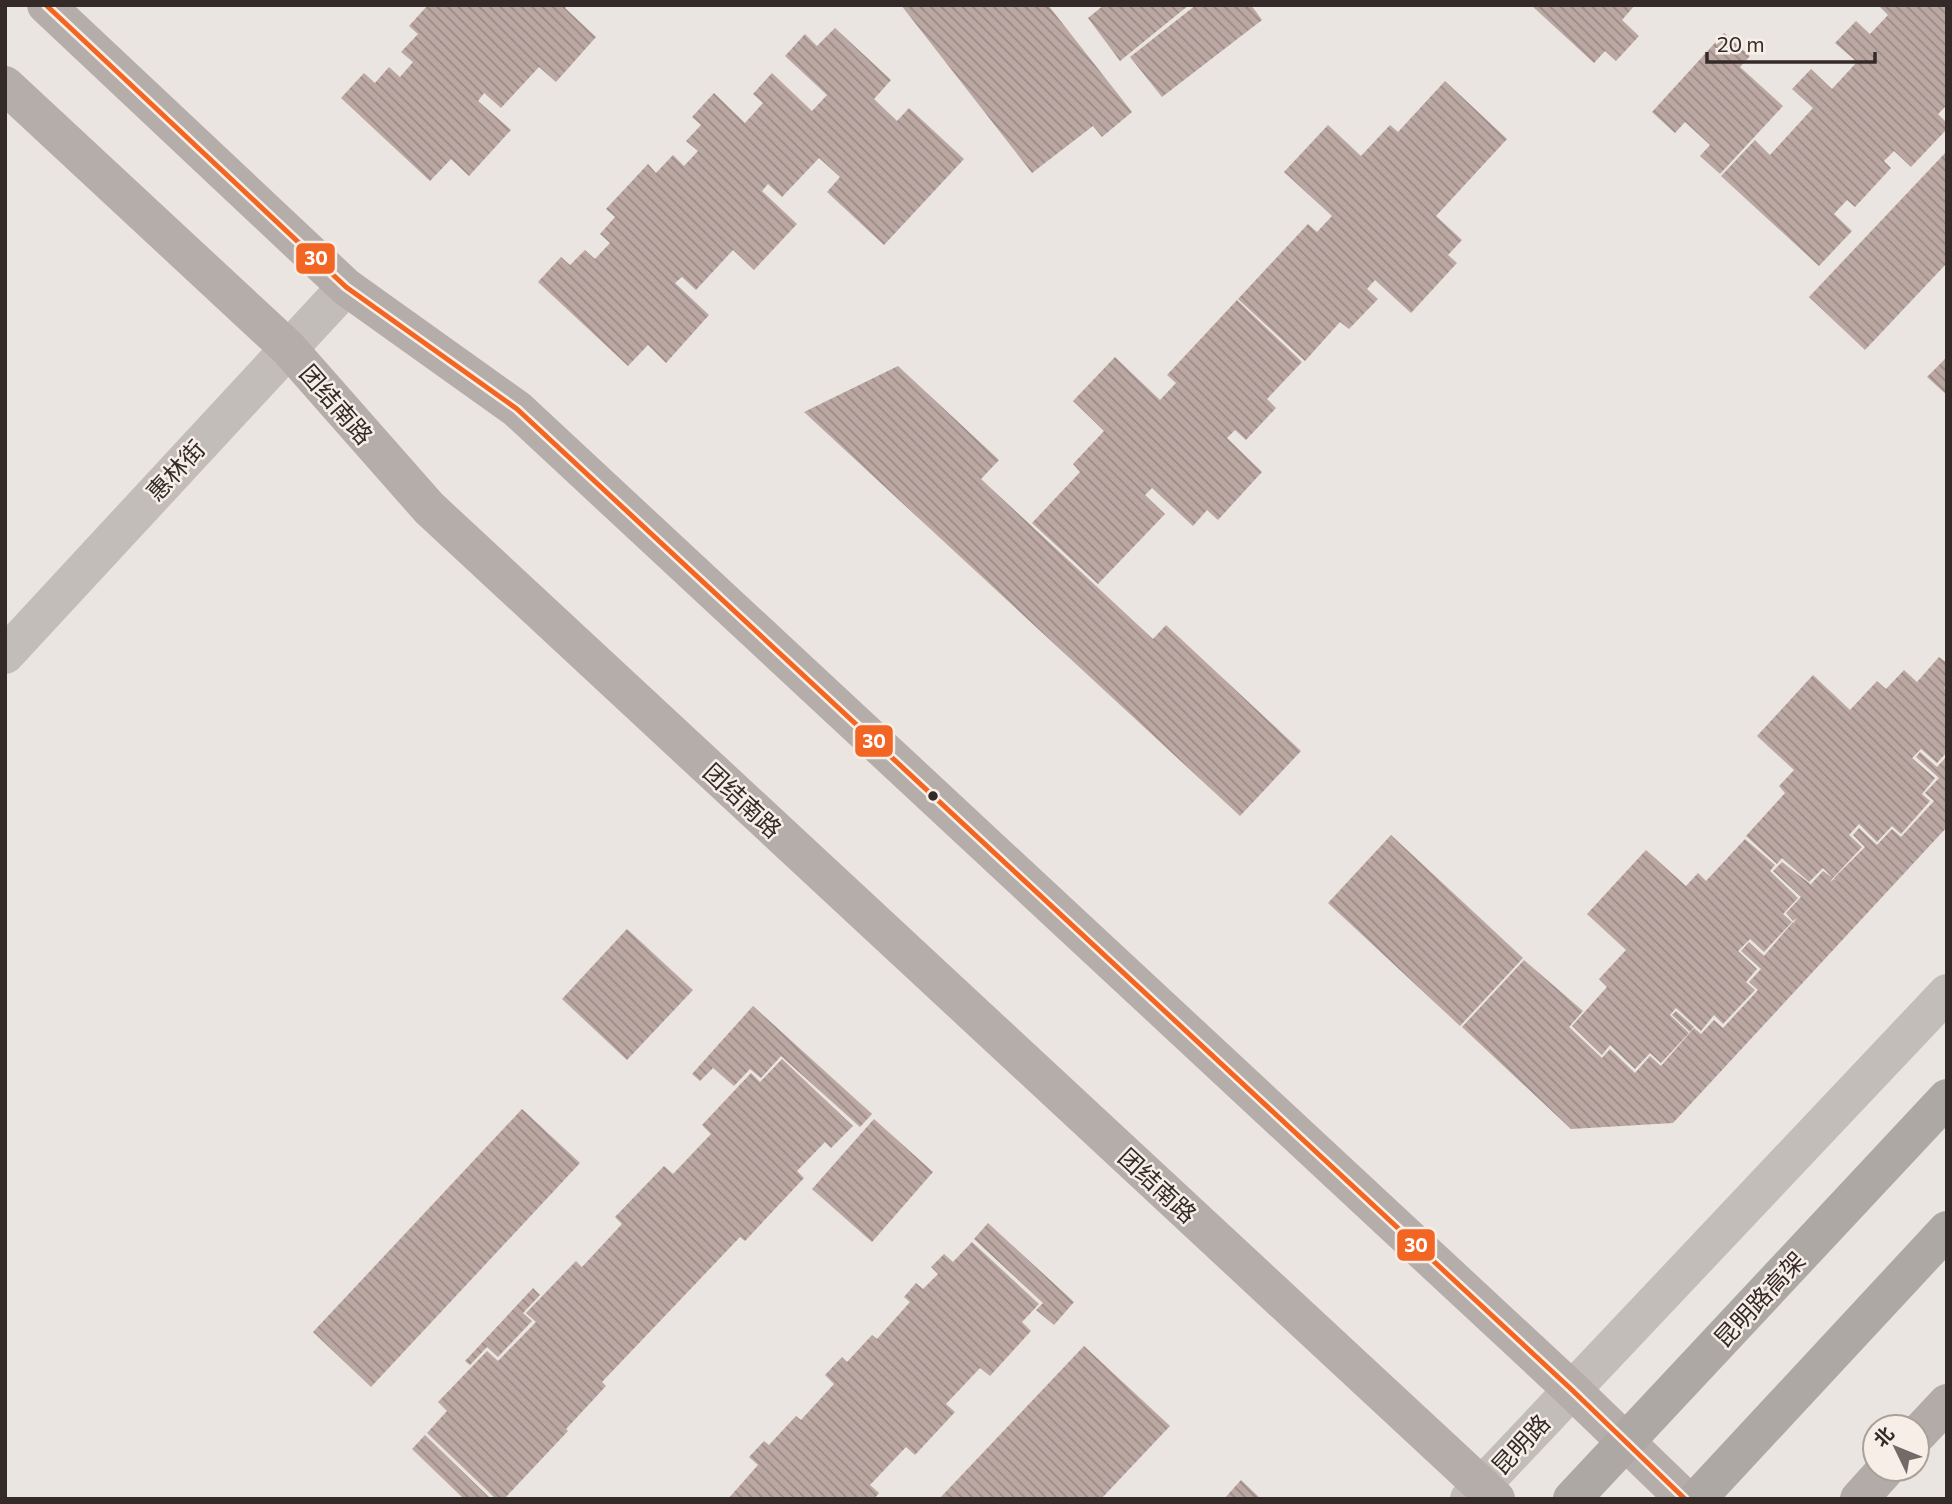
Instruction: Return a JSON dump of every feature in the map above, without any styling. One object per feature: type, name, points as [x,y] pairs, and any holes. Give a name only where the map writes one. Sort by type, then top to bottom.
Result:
[{"type":"highway","name":"昆明路高架","points":[[1572,1499],[1947,1098]]},
{"type":"highway","points":[[1697,1499],[1947,1230]]},
{"type":"main road","points":[[46,5],[346,287],[517,409],[1571,1389],[1685,1499]]},
{"type":"main road","name":"团结南路","points":[[5,85],[288,348],[429,508],[1482,1494]]},
{"type":"main road","points":[[1931,1420],[1947,1403]]},
{"type":"main road","points":[[1859,1499],[1873,1483]]},
{"type":"street","name":"惠林街","points":[[5,655],[346,287]]},
{"type":"street","name":"昆明路","points":[[1482,1494],[1571,1389],[1947,993]]},
{"type":"building","points":[[428,5],[567,5],[565,8],[596,37],[556,82],[539,67],[501,108],[484,93],[478,101],[511,130],[469,176],[451,159],[430,181],[341,98],[364,73],[375,83],[389,67],[400,77],[413,62],[401,52],[418,34],[409,26]]},
{"type":"building","points":[[901,5],[1048,5],[1132,112],[1102,137],[1093,126],[1032,173]]},
{"type":"building","points":[[1104,5],[1189,5],[1120,61],[1088,18]]},
{"type":"building","points":[[1196,5],[1251,5],[1262,20],[1162,97],[1130,57]]},
{"type":"building","points":[[1531,5],[1635,5],[1622,20],[1639,36],[1616,61],[1605,51],[1594,63]]},
{"type":"building","points":[[1878,5],[1947,5],[1947,105],[1938,114],[1947,123],[1947,129],[1911,167],[1894,151],[1884,161],[1891,168],[1855,207],[1847,200],[1834,214],[1852,231],[1819,266],[1721,176],[1755,140],[1770,155],[1813,108],[1792,89],[1811,69],[1832,89],[1857,62],[1835,43],[1856,21],[1870,34],[1888,15]]},
{"type":"building","points":[[835,28],[891,80],[874,99],[897,121],[909,108],[964,159],[884,245],[827,192],[840,177],[819,158],[782,197],[768,184],[762,191],[797,224],[754,270],[733,250],[696,290],[682,277],[675,283],[709,315],[666,363],[648,345],[628,366],[538,282],[561,257],[570,265],[585,250],[595,259],[610,243],[600,234],[615,217],[606,209],[648,164],[656,173],[673,155],[684,166],[698,151],[686,141],[701,125],[692,117],[714,93],[745,123],[763,103],[753,94],[772,73],[812,111],[827,95],[785,56],[805,34],[817,46]]},
{"type":"building","points":[[1724,33],[1750,56],[1740,67],[1783,106],[1720,174],[1700,156],[1710,145],[1685,122],[1675,133],[1652,112]]},
{"type":"building","points":[[1445,81],[1507,139],[1436,216],[1462,240],[1448,255],[1457,263],[1411,313],[1375,280],[1367,289],[1378,299],[1349,329],[1340,322],[1305,361],[1238,299],[1308,224],[1317,232],[1332,216],[1284,172],[1328,125],[1361,156],[1390,125],[1398,132]]},
{"type":"building","points":[[1947,151],[1947,263],[1865,350],[1809,297]]},
{"type":"building","points":[[1237,300],[1302,362],[1267,399],[1276,408],[1246,440],[1235,430],[1227,438],[1262,472],[1218,520],[1207,510],[1193,526],[1152,488],[1145,495],[1165,514],[1098,584],[1032,523],[1080,472],[1073,464],[1104,431],[1073,401],[1115,357],[1160,400],[1176,383],[1167,375]]},
{"type":"building","points":[[1947,357],[1947,395],[1927,377]]},
{"type":"building","points":[[898,366],[999,460],[981,479],[1153,639],[1166,625],[1301,751],[1240,816],[804,412]]},
{"type":"building","points":[[1939,657],[1947,663],[1947,685],[1944,688],[1947,690],[1947,752],[1937,763],[1921,749],[1912,758],[1935,778],[1922,794],[1930,801],[1901,834],[1892,826],[1877,842],[1859,824],[1849,835],[1862,847],[1833,878],[1823,868],[1809,882],[1782,858],[1777,864],[1746,836],[1785,793],[1779,786],[1794,770],[1757,736],[1813,675],[1850,710],[1877,681],[1886,689],[1904,670],[1917,682]]},
{"type":"building","points":[[1920,752],[1937,767],[1947,756],[1947,827],[1673,1123],[1571,1129],[1462,1027],[1524,960],[1583,1011],[1569,1027],[1602,1058],[1610,1049],[1635,1073],[1650,1056],[1661,1066],[1694,1028],[1701,1034],[1714,1020],[1723,1028],[1758,990],[1749,982],[1761,969],[1741,951],[1749,942],[1764,956],[1793,922],[1796,925],[1794,922],[1797,918],[1793,921],[1786,913],[1801,897],[1773,871],[1782,862],[1814,887],[1811,884],[1823,871],[1833,878],[1830,882],[1834,879],[1838,882],[1834,878],[1865,847],[1853,835],[1859,828],[1877,845],[1892,829],[1901,837],[1934,801],[1925,793],[1939,778],[1916,757]]},
{"type":"building","points":[[1391,835],[1523,958],[1460,1026],[1328,903]]},
{"type":"building","points":[[1745,839],[1775,865],[1770,871],[1798,898],[1783,914],[1792,922],[1764,952],[1750,939],[1738,951],[1757,969],[1746,982],[1755,990],[1723,1024],[1714,1015],[1701,1031],[1676,1008],[1670,1015],[1689,1033],[1661,1063],[1650,1053],[1635,1069],[1610,1045],[1602,1055],[1572,1026],[1607,987],[1599,979],[1626,950],[1587,914],[1646,850],[1686,886],[1698,873],[1706,881]]},
{"type":"building","points":[[627,929],[693,990],[627,1060],[562,999]]},
{"type":"building","points":[[753,1006],[872,1114],[860,1127],[781,1056],[761,1078],[750,1069],[734,1086],[713,1068],[700,1081],[692,1074]]},
{"type":"building","points":[[1676,1011],[1694,1027],[1690,1032],[1672,1015]]},
{"type":"building","points":[[782,1059],[853,1126],[831,1148],[825,1142],[797,1171],[804,1178],[745,1241],[740,1237],[602,1382],[606,1386],[504,1499],[496,1499],[427,1433],[447,1411],[438,1402],[487,1351],[498,1361],[536,1322],[526,1313],[576,1261],[582,1267],[622,1224],[615,1217],[664,1166],[673,1174],[711,1134],[702,1125],[751,1073],[760,1082]]},
{"type":"building","points":[[522,1109],[580,1163],[371,1387],[313,1332]]},
{"type":"building","points":[[874,1119],[933,1172],[872,1242],[812,1189]]},
{"type":"building","points":[[988,1223],[1074,1302],[1054,1325],[1036,1310],[1043,1303],[974,1239]]},
{"type":"building","points":[[972,1242],[1039,1304],[1022,1322],[1031,1331],[990,1376],[980,1368],[946,1404],[955,1412],[915,1455],[906,1447],[870,1485],[879,1493],[874,1499],[728,1499],[758,1465],[749,1457],[764,1441],[769,1445],[796,1416],[801,1420],[834,1384],[825,1375],[842,1357],[847,1362],[872,1335],[877,1339],[910,1302],[904,1297],[916,1283],[923,1289],[938,1274],[931,1267],[944,1254],[953,1262]]},
{"type":"building","points":[[533,1288],[540,1295],[523,1313],[532,1321],[498,1357],[487,1347],[470,1365],[465,1361]]},
{"type":"building","points":[[1084,1346],[1170,1426],[1101,1499],[939,1499]]},
{"type":"building","points":[[425,1435],[491,1499],[464,1499],[412,1449]]},
{"type":"building","points":[[1241,1480],[1261,1499],[1224,1499]]},
{"type":"transit line","name":"30","points":[[46,5],[346,287],[517,409],[1571,1389],[1685,1499]]}]
